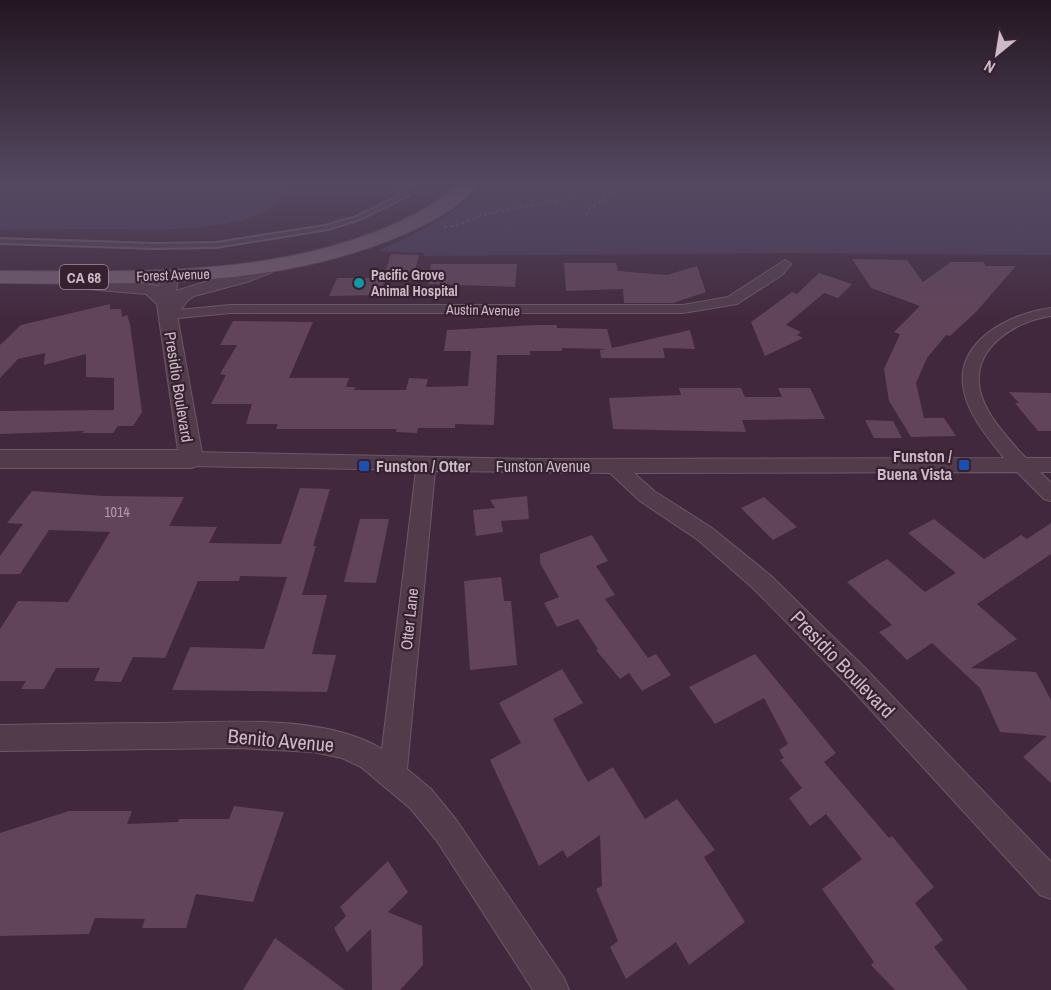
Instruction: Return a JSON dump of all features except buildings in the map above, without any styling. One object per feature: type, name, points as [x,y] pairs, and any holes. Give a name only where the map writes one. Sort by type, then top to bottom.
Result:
[{"type":"main road","name":"Forest Avenue","points":[[0,277],[169,277],[221,274],[266,268],[343,251],[398,229]]},
{"type":"street","name":"Austin Avenue","points":[[167,309],[519,311],[683,309],[732,302],[777,272],[785,264]]},
{"type":"street","name":"Presidio Boulevard","points":[[167,309],[188,292],[241,278],[266,268]]},
{"type":"street","points":[[32,277],[41,282],[98,283],[150,289],[157,292],[167,309]]},
{"type":"street","name":"Presidio Boulevard","points":[[169,277],[167,309],[191,459]]},
{"type":"street","points":[[1051,312],[1027,316],[992,336],[981,349],[970,377],[977,405],[1018,465],[1051,495]]},
{"type":"street","name":"Funston Avenue","points":[[0,459],[191,459],[615,466],[1051,465]]},
{"type":"street","name":"Otter Lane","points":[[393,774],[426,464]]},
{"type":"street","name":"Presidio Boulevard","points":[[615,466],[647,496],[705,534],[762,582],[856,676],[1051,884]]},
{"type":"street","name":"Benito Avenue","points":[[0,738],[236,735],[313,739],[344,745],[371,757],[421,799],[447,831],[552,990]]},
{"type":"lane","points":[[0,241],[156,246],[216,245],[318,229]]},
{"type":"shaded area","points":[[1051,229],[1051,255],[785,253],[424,256],[424,253],[378,251],[422,230]]},
{"type":"place","name":"Pacific Grove Animal Hospital","points":[[359,283]]},
{"type":"place","name":"Funston / Buena Vista","points":[[964,465]]},
{"type":"place","name":"Funston / Otter","points":[[364,466]]}]
